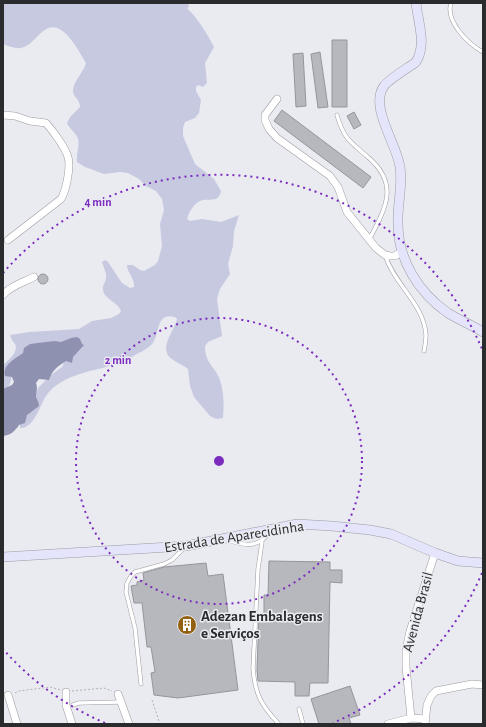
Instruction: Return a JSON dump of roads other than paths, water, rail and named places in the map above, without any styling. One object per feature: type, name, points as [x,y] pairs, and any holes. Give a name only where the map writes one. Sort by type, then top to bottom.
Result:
[{"type":"street","points":[[416,3],[421,36],[421,49],[419,57],[416,62],[385,85],[380,93],[379,101],[380,110],[400,165],[401,193],[398,223],[401,252],[409,270],[432,300],[449,313],[483,332]]},
{"type":"street","points":[[277,100],[265,115],[265,120],[269,129],[277,138],[330,176],[338,187],[347,212],[376,248],[385,255],[395,256],[401,252]]},
{"type":"street","points":[[3,115],[15,116],[30,121],[46,123],[66,152],[69,162],[64,195],[61,199],[8,240]]},
{"type":"street","points":[[3,295],[15,286],[34,277]]},
{"type":"street","name":"Estrada de Aparecidinha","points":[[3,558],[186,546],[297,524],[370,530],[397,536],[435,554],[458,561],[483,563]]},
{"type":"street","name":"Avenida Brasil","points":[[411,718],[406,667],[406,650],[410,631],[435,554]]},
{"type":"street","points":[[388,724],[411,718],[426,722],[427,705],[431,696],[436,691],[472,684],[483,685]]},
{"type":"street","points":[[66,692],[66,705],[72,724]]},
{"type":"street","points":[[118,694],[129,724]]},
{"type":"street","points":[[8,696],[17,724]]},
{"type":"lane","points":[[451,3],[450,15],[454,24],[475,48],[483,52]]},
{"type":"lane","points":[[337,115],[340,128],[344,135],[379,168],[387,183],[388,190],[384,211],[369,240]]},
{"type":"lane","points":[[385,255],[391,269],[415,305],[422,319],[426,337],[424,351]]},
{"type":"lane","points":[[274,528],[262,542],[258,569],[253,674],[254,684],[259,698],[267,711],[278,723]]},
{"type":"lane","points":[[226,539],[251,544],[262,542]]},
{"type":"lane","points":[[141,684],[137,642],[126,592],[127,583],[135,572],[164,564],[172,560],[186,546]]},
{"type":"lane","points":[[73,705],[79,703],[122,702]]},
{"type":"lane","points":[[299,709],[303,724]]},
{"type":"place","name":"Adezan Embalagens e Serviços","points":[[187,625]]}]
